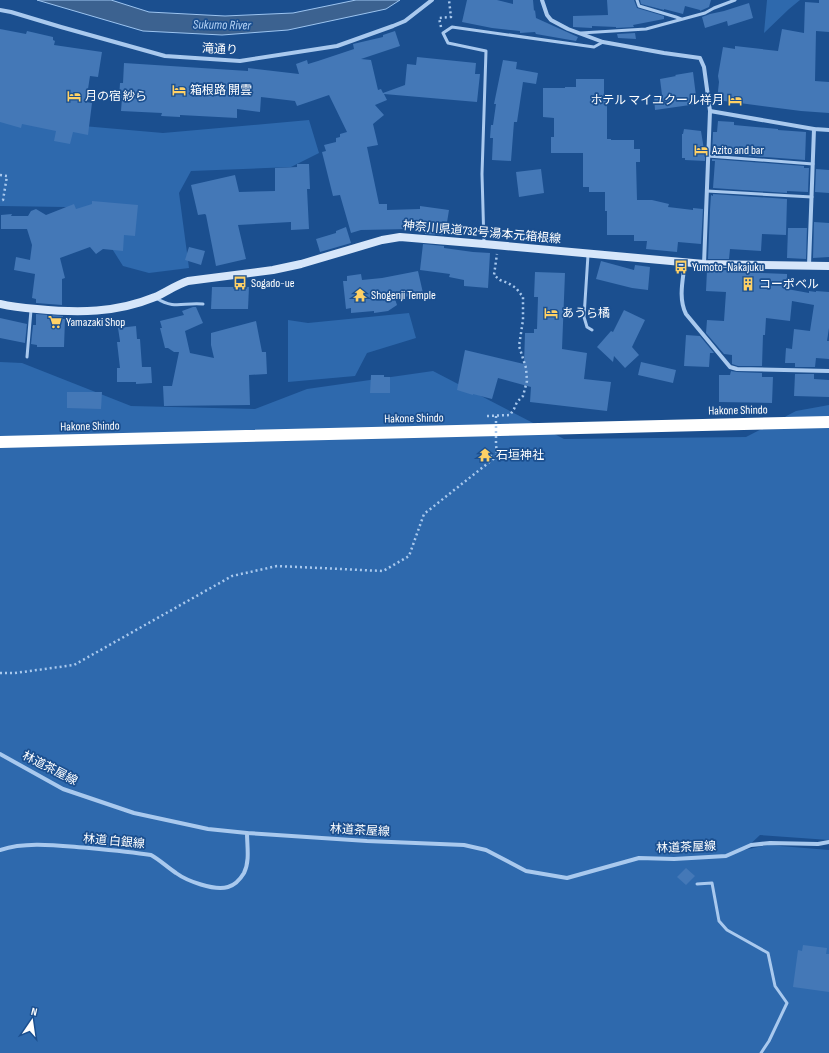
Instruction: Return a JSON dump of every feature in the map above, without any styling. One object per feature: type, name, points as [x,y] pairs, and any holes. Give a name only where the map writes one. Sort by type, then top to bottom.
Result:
[{"type":"highway","name":"Hakone Shindo","points":[[0,442],[829,422]]},
{"type":"main road","name":"神奈川県道732号湯本元箱根線","points":[[0,304],[71,312],[92,312],[116,308],[155,297],[179,284],[188,281],[253,273],[301,264],[390,238],[409,237],[704,264],[829,266]]},
{"type":"street","name":"滝通り","points":[[0,10],[165,56],[240,61],[338,46],[405,21],[432,0]]},
{"type":"street","points":[[542,0],[547,15],[551,20],[568,29],[603,42],[700,58],[704,67],[710,111],[704,264]]},
{"type":"street","points":[[710,111],[814,129],[829,130]]},
{"type":"street","points":[[809,266],[814,129]]},
{"type":"street","points":[[685,262],[682,298],[686,314],[730,367],[737,369],[829,371]]},
{"type":"street","name":"林道茶屋線","points":[[0,754],[63,789],[134,813],[208,829],[247,833],[367,841],[464,845],[486,850],[526,871],[567,878],[639,858],[674,859],[726,856],[751,845],[770,842],[818,844],[829,842]]},
{"type":"street","name":"林道 白銀線","points":[[0,850],[9,847],[34,845],[65,846],[151,855],[159,859],[175,873],[188,879],[214,887],[228,887],[238,881],[244,872],[247,862],[247,833]]},
{"type":"lane","points":[[637,0],[639,6],[681,19]]},
{"type":"lane","points":[[581,33],[646,29],[704,13],[734,0]]},
{"type":"lane","points":[[484,244],[482,174],[486,51],[448,43],[443,33],[452,27],[594,47],[603,42]]},
{"type":"lane","points":[[708,156],[813,164]]},
{"type":"lane","points":[[707,191],[812,197]]},
{"type":"lane","points":[[588,253],[584,317],[587,327],[592,330]]},
{"type":"lane","points":[[155,297],[163,302],[177,306],[195,303],[203,304]]},
{"type":"lane","points":[[27,357],[31,308]]},
{"type":"lane","points":[[698,884],[712,883],[720,921],[727,930],[768,953],[774,986],[787,1003],[769,1041],[761,1053]]},
{"type":"path","points":[[443,33],[439,18],[451,17],[449,0]]},
{"type":"path","points":[[0,175],[7,176],[3,200],[0,200]]},
{"type":"path","points":[[496,456],[496,416],[487,416],[510,415],[517,402],[523,396],[527,381],[526,368],[519,346],[523,320],[523,297],[516,288],[500,280],[494,275],[498,245]]},
{"type":"path","points":[[485,456],[496,456]]},
{"type":"path","points":[[0,673],[15,673],[74,664],[232,576],[277,566],[383,571],[408,556],[424,514],[496,456]]},
{"type":"shaded area","points":[[767,0],[800,0],[764,33]]},
{"type":"shaded area","points":[[0,120],[163,133],[309,120],[319,153],[291,167],[191,171],[179,193],[189,268],[149,273],[123,266],[97,225],[65,207],[0,206]]},
{"type":"shaded area","points":[[409,313],[416,338],[367,353],[355,376],[288,382],[288,320],[308,323]]},
{"type":"shaded area","points":[[0,362],[22,363],[131,406],[255,409],[307,389],[433,371],[564,439],[746,437],[796,411],[829,405],[829,840],[760,835],[744,850],[768,845],[829,850],[829,1053],[0,1053]]},
{"type":"water","name":"Sukumo River","points":[[37,0],[111,0],[149,12],[225,16],[293,13],[356,0],[400,0],[386,9],[288,30],[222,35],[143,31]]},
{"type":"building","points":[[467,0],[497,0],[513,4],[513,0],[533,0],[536,18],[578,37],[576,41],[536,34],[535,32],[520,33],[520,31],[492,28],[462,22]]},
{"type":"building","points":[[607,0],[634,0],[637,8],[664,16],[664,19],[633,25],[634,27],[573,27],[573,16],[608,15]]},
{"type":"building","points":[[640,0],[711,0],[709,7],[700,11],[685,6],[683,14],[641,4]]},
{"type":"building","points":[[819,0],[829,0],[829,32],[816,31],[815,81],[829,82],[829,113],[801,111],[717,100],[719,82],[718,76],[723,47],[735,49],[735,46],[778,51],[782,29],[804,33],[805,2],[819,3]]},
{"type":"building","points":[[749,3],[753,18],[728,26],[727,21],[705,28],[702,17]]},
{"type":"building","points":[[0,29],[26,34],[27,31],[53,37],[53,40],[55,41],[54,45],[102,52],[98,77],[90,76],[86,102],[92,103],[88,135],[73,132],[70,144],[54,141],[56,131],[22,124],[21,128],[0,122]]},
{"type":"building","points":[[395,31],[400,46],[361,59],[371,60],[378,90],[381,89],[383,93],[405,85],[407,64],[416,65],[417,57],[476,63],[475,74],[480,74],[477,102],[384,94],[387,100],[375,105],[384,115],[373,124],[378,145],[367,147],[379,204],[387,204],[387,210],[420,209],[420,206],[449,210],[445,235],[425,234],[425,231],[408,229],[361,230],[351,233],[340,195],[333,196],[322,152],[326,151],[324,145],[336,142],[336,138],[340,137],[340,134],[347,132],[329,95],[297,106],[295,101],[261,97],[260,112],[237,109],[237,118],[180,115],[180,117],[161,116],[162,113],[121,111],[122,98],[119,98],[120,83],[123,83],[124,63],[248,71],[248,68],[299,74],[296,64],[307,60],[308,64],[354,49],[353,44],[383,37],[383,35]]},
{"type":"building","points":[[635,33],[636,39],[618,38],[617,34]]},
{"type":"building","points":[[503,60],[517,62],[516,69],[538,73],[536,84],[523,82],[517,122],[514,122],[511,161],[492,160],[493,138],[490,138],[491,125],[493,125],[496,104],[494,104]]},
{"type":"building","points":[[693,72],[697,104],[655,110],[654,96],[662,95],[660,79]]},
{"type":"building","points":[[576,79],[604,79],[604,97],[607,97],[607,139],[634,140],[634,149],[640,149],[640,162],[636,162],[637,200],[652,200],[669,204],[668,207],[693,210],[693,208],[703,209],[701,244],[678,242],[677,252],[646,249],[647,241],[634,241],[634,235],[607,235],[605,192],[589,192],[589,187],[583,187],[583,153],[551,153],[551,137],[554,137],[554,118],[543,117],[543,88],[576,87]]},
{"type":"building","points":[[718,121],[734,122],[734,125],[806,132],[805,160],[712,153],[713,132],[717,132]]},
{"type":"building","points":[[684,129],[701,131],[705,161],[685,160],[685,158],[682,158],[682,134]]},
{"type":"building","points":[[712,159],[804,166],[804,168],[809,168],[808,192],[787,191],[787,193],[713,188],[715,161],[712,161]]},
{"type":"building","points":[[297,164],[309,164],[310,189],[307,189],[309,229],[291,230],[291,222],[238,225],[246,259],[216,266],[206,215],[198,215],[191,185],[235,175],[239,192],[275,191],[275,168],[297,167]]},
{"type":"building","points":[[541,169],[544,193],[519,197],[516,172]]},
{"type":"building","points":[[816,169],[829,170],[829,193],[815,192]]},
{"type":"building","points":[[713,194],[787,199],[786,235],[762,234],[761,251],[730,249],[729,259],[708,259],[711,195],[713,196]]},
{"type":"building","points":[[92,201],[138,205],[135,236],[124,235],[123,251],[103,249],[96,254],[90,247],[60,258],[65,278],[62,279],[62,305],[36,303],[36,299],[32,298],[35,274],[14,270],[16,257],[30,260],[32,245],[27,229],[1,229],[1,215],[12,214],[11,216],[28,216],[31,211],[36,209],[46,215],[74,204],[76,209],[92,204]]},
{"type":"building","points":[[814,222],[829,223],[829,257],[813,258]]},
{"type":"building","points":[[346,227],[351,243],[320,252],[316,239],[336,233],[336,231]]},
{"type":"building","points":[[788,228],[807,228],[806,259],[787,258]]},
{"type":"building","points":[[423,244],[444,246],[444,248],[473,252],[490,253],[488,288],[464,286],[464,280],[449,277],[450,274],[420,270]]},
{"type":"building","points":[[189,247],[205,251],[201,265],[185,260]]},
{"type":"building","points":[[601,261],[634,270],[635,265],[650,267],[648,290],[632,288],[596,279]]},
{"type":"building","points":[[707,270],[787,274],[787,289],[809,293],[809,291],[829,292],[829,328],[827,341],[829,341],[829,359],[816,358],[815,367],[795,367],[795,363],[785,363],[786,348],[792,349],[794,329],[810,331],[814,305],[792,301],[790,321],[766,318],[765,335],[763,335],[762,366],[738,366],[732,364],[732,355],[724,354],[706,333],[707,320],[724,321],[726,292],[706,291]]},
{"type":"building","points":[[418,271],[423,293],[395,299],[397,305],[388,311],[374,313],[374,311],[351,313],[351,308],[346,309],[343,281],[347,281],[347,276],[361,274],[362,280]]},
{"type":"building","points":[[535,272],[565,273],[562,349],[587,353],[584,379],[611,382],[607,411],[530,402],[531,387],[498,378],[492,399],[457,390],[465,350],[524,364],[525,333],[534,333],[534,329],[537,329],[538,297],[534,297]]},
{"type":"building","points":[[212,287],[249,287],[248,309],[211,309]]},
{"type":"building","points":[[196,307],[203,323],[185,331],[190,353],[214,358],[211,345],[211,333],[256,321],[262,352],[266,352],[267,374],[249,375],[250,405],[164,406],[163,386],[172,386],[179,352],[174,352],[168,348],[165,348],[160,328],[162,328],[160,321],[184,315],[182,311]]},
{"type":"building","points":[[624,310],[645,320],[632,347],[639,355],[625,368],[614,356],[613,362],[597,347],[611,331],[613,332]]},
{"type":"building","points":[[36,314],[63,316],[63,319],[65,319],[64,347],[37,347],[37,345],[31,344],[33,325],[36,325]]},
{"type":"building","points":[[0,318],[27,324],[25,343],[0,338]]},
{"type":"building","points":[[136,326],[137,339],[140,339],[142,367],[151,367],[152,383],[136,384],[136,382],[117,382],[117,368],[120,368],[117,342],[120,342],[118,328]]},
{"type":"building","points":[[686,335],[700,336],[714,353],[710,353],[709,367],[684,366]]},
{"type":"building","points":[[641,362],[676,370],[673,383],[638,375]]},
{"type":"building","points":[[731,371],[762,373],[762,377],[773,377],[772,403],[719,402],[719,375],[730,375]]},
{"type":"building","points":[[795,374],[814,374],[814,379],[829,380],[829,397],[794,396]]},
{"type":"building","points":[[371,375],[384,375],[384,377],[390,377],[390,393],[370,393]]},
{"type":"building","points":[[67,392],[102,392],[101,409],[67,408]]},
{"type":"building","points":[[686,868],[695,876],[686,885],[677,877]]},
{"type":"building","points":[[803,945],[827,948],[826,954],[829,954],[829,992],[793,987],[798,950],[802,951]]},
{"type":"place","name":"箱根路 開雲","points":[[179,90]]},
{"type":"place","name":"月の宿 紗ら","points":[[74,96]]},
{"type":"place","name":"ホテル マイユクール祥月","points":[[735,100]]},
{"type":"place","name":"Azito and bar","points":[[701,150]]},
{"type":"place","name":"Yumoto-Nakajuku","points":[[681,267]]},
{"type":"place","name":"Sogado-ue","points":[[240,283]]},
{"type":"place","name":"コーポベル","points":[[748,284]]},
{"type":"place","name":"Shogenji Temple","points":[[360,295]]},
{"type":"place","name":"あうら橘","points":[[551,313]]},
{"type":"place","name":"Yamazaki Shop","points":[[55,322]]},
{"type":"place","name":"石垣神社","points":[[485,455]]}]
